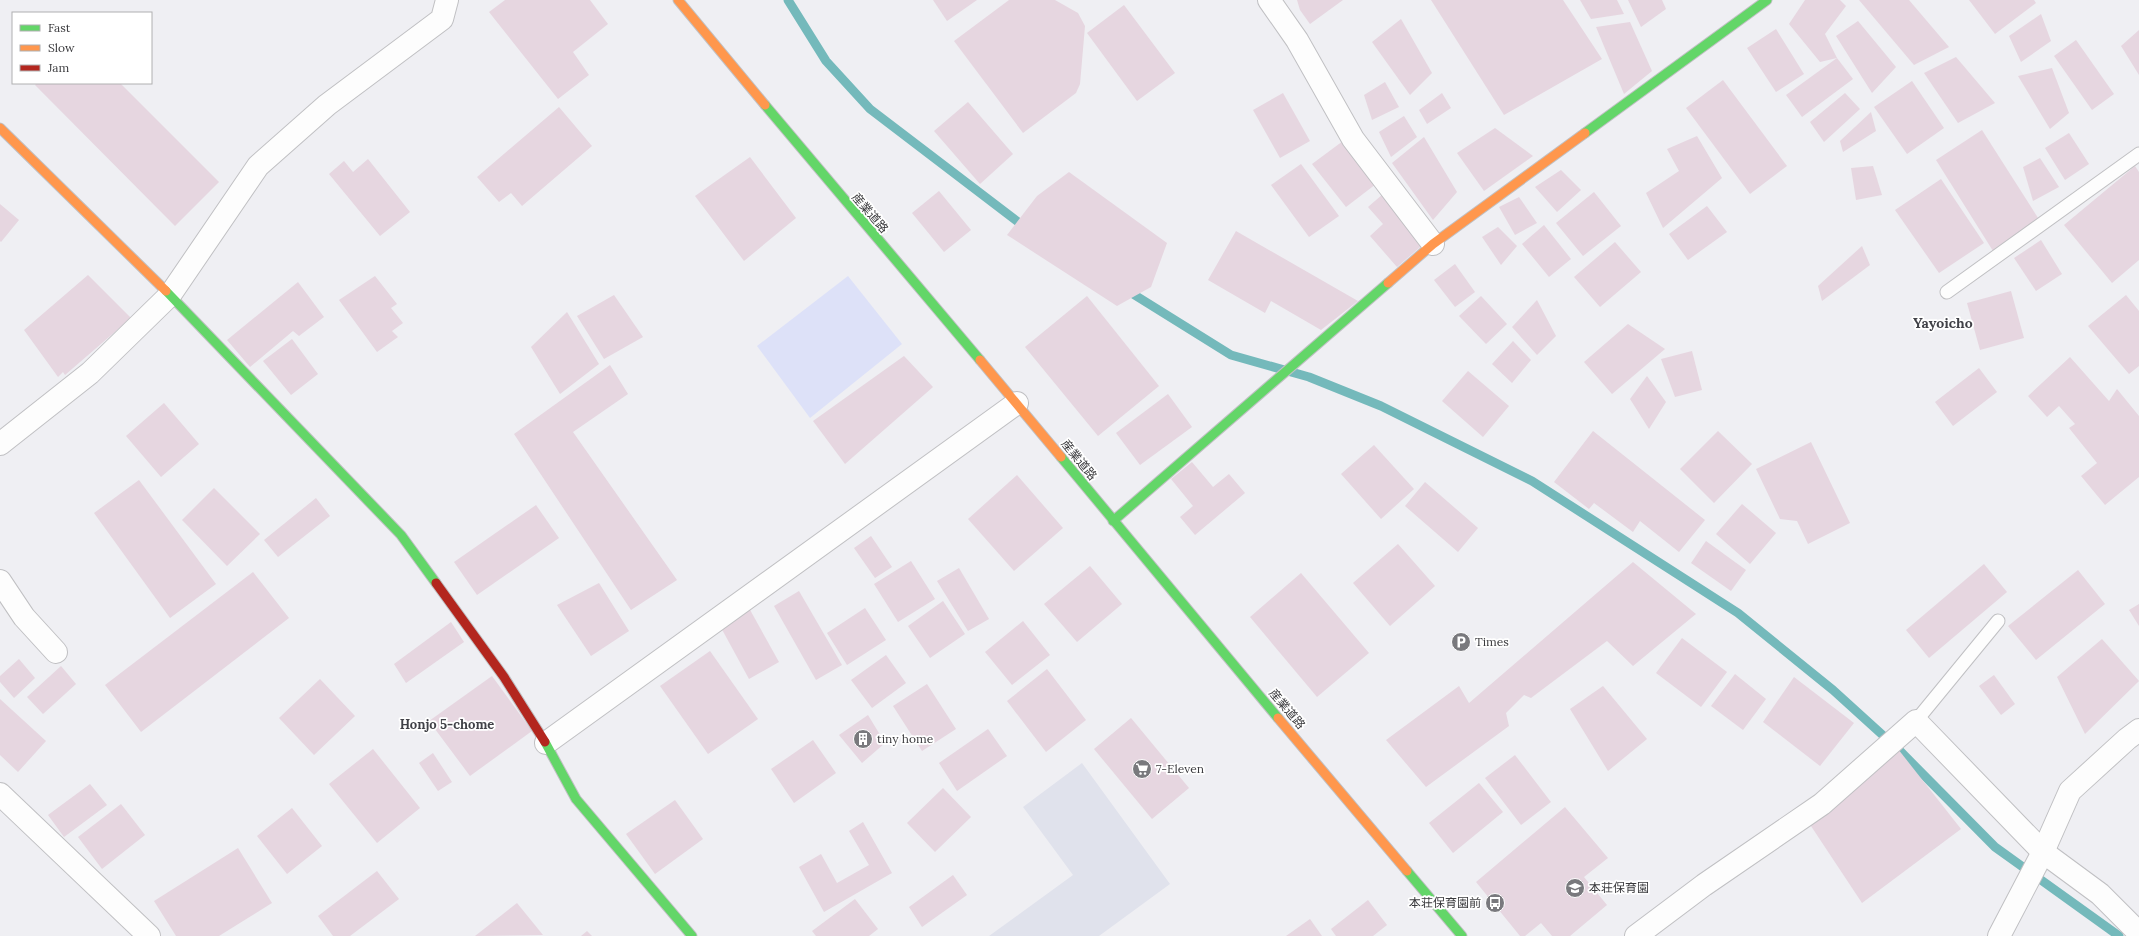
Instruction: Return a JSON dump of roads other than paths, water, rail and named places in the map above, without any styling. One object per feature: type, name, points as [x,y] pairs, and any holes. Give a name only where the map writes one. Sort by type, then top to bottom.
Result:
[{"type":"street","points":[[0,444],[90,373],[170,295],[258,166],[327,105],[442,19],[446,0]]},
{"type":"street","name":"産業道路","points":[[678,0],[824,177],[1017,403],[1113,521],[1462,936]]},
{"type":"street","points":[[1269,0],[1296,40],[1353,138],[1433,244]]},
{"type":"street","points":[[1113,521],[1433,244],[1767,0]]},
{"type":"street","points":[[0,128],[170,295],[401,535],[504,677],[546,742],[576,799],[692,936]]},
{"type":"street","points":[[546,742],[1017,403]]},
{"type":"street","points":[[0,581],[24,618],[56,652]]},
{"type":"street","points":[[1636,936],[1704,885],[1822,804],[1911,726],[2043,852],[2100,894],[2139,933]]},
{"type":"street","points":[[1999,936],[2043,852],[2070,791],[2127,738],[2139,730]]},
{"type":"street","points":[[0,794],[149,936]]},
{"type":"lane","points":[[1947,292],[2139,154]]},
{"type":"lane","points":[[1911,726],[1998,621]]},
{"type":"waterway","points":[[788,0],[826,61],[870,109],[1026,228]]},
{"type":"waterway","points":[[1125,289],[1231,355],[1309,377],[1381,406],[1532,481],[1738,613],[1833,690],[1898,749],[1995,847],[2119,936]]},
{"type":"place","name":"Times","points":[[1461,642]]},
{"type":"place","name":"tiny home","points":[[863,739]]},
{"type":"place","name":"7-Eleven","points":[[1142,769]]},
{"type":"place","name":"本荘保育園","points":[[1575,888]]},
{"type":"place","name":"本荘保育園前","points":[[1495,903]]},
{"type":"district","name":"Yayoicho","points":[[1943,323]]},
{"type":"district","name":"Honjo 5-chome","points":[[447,724]]}]
